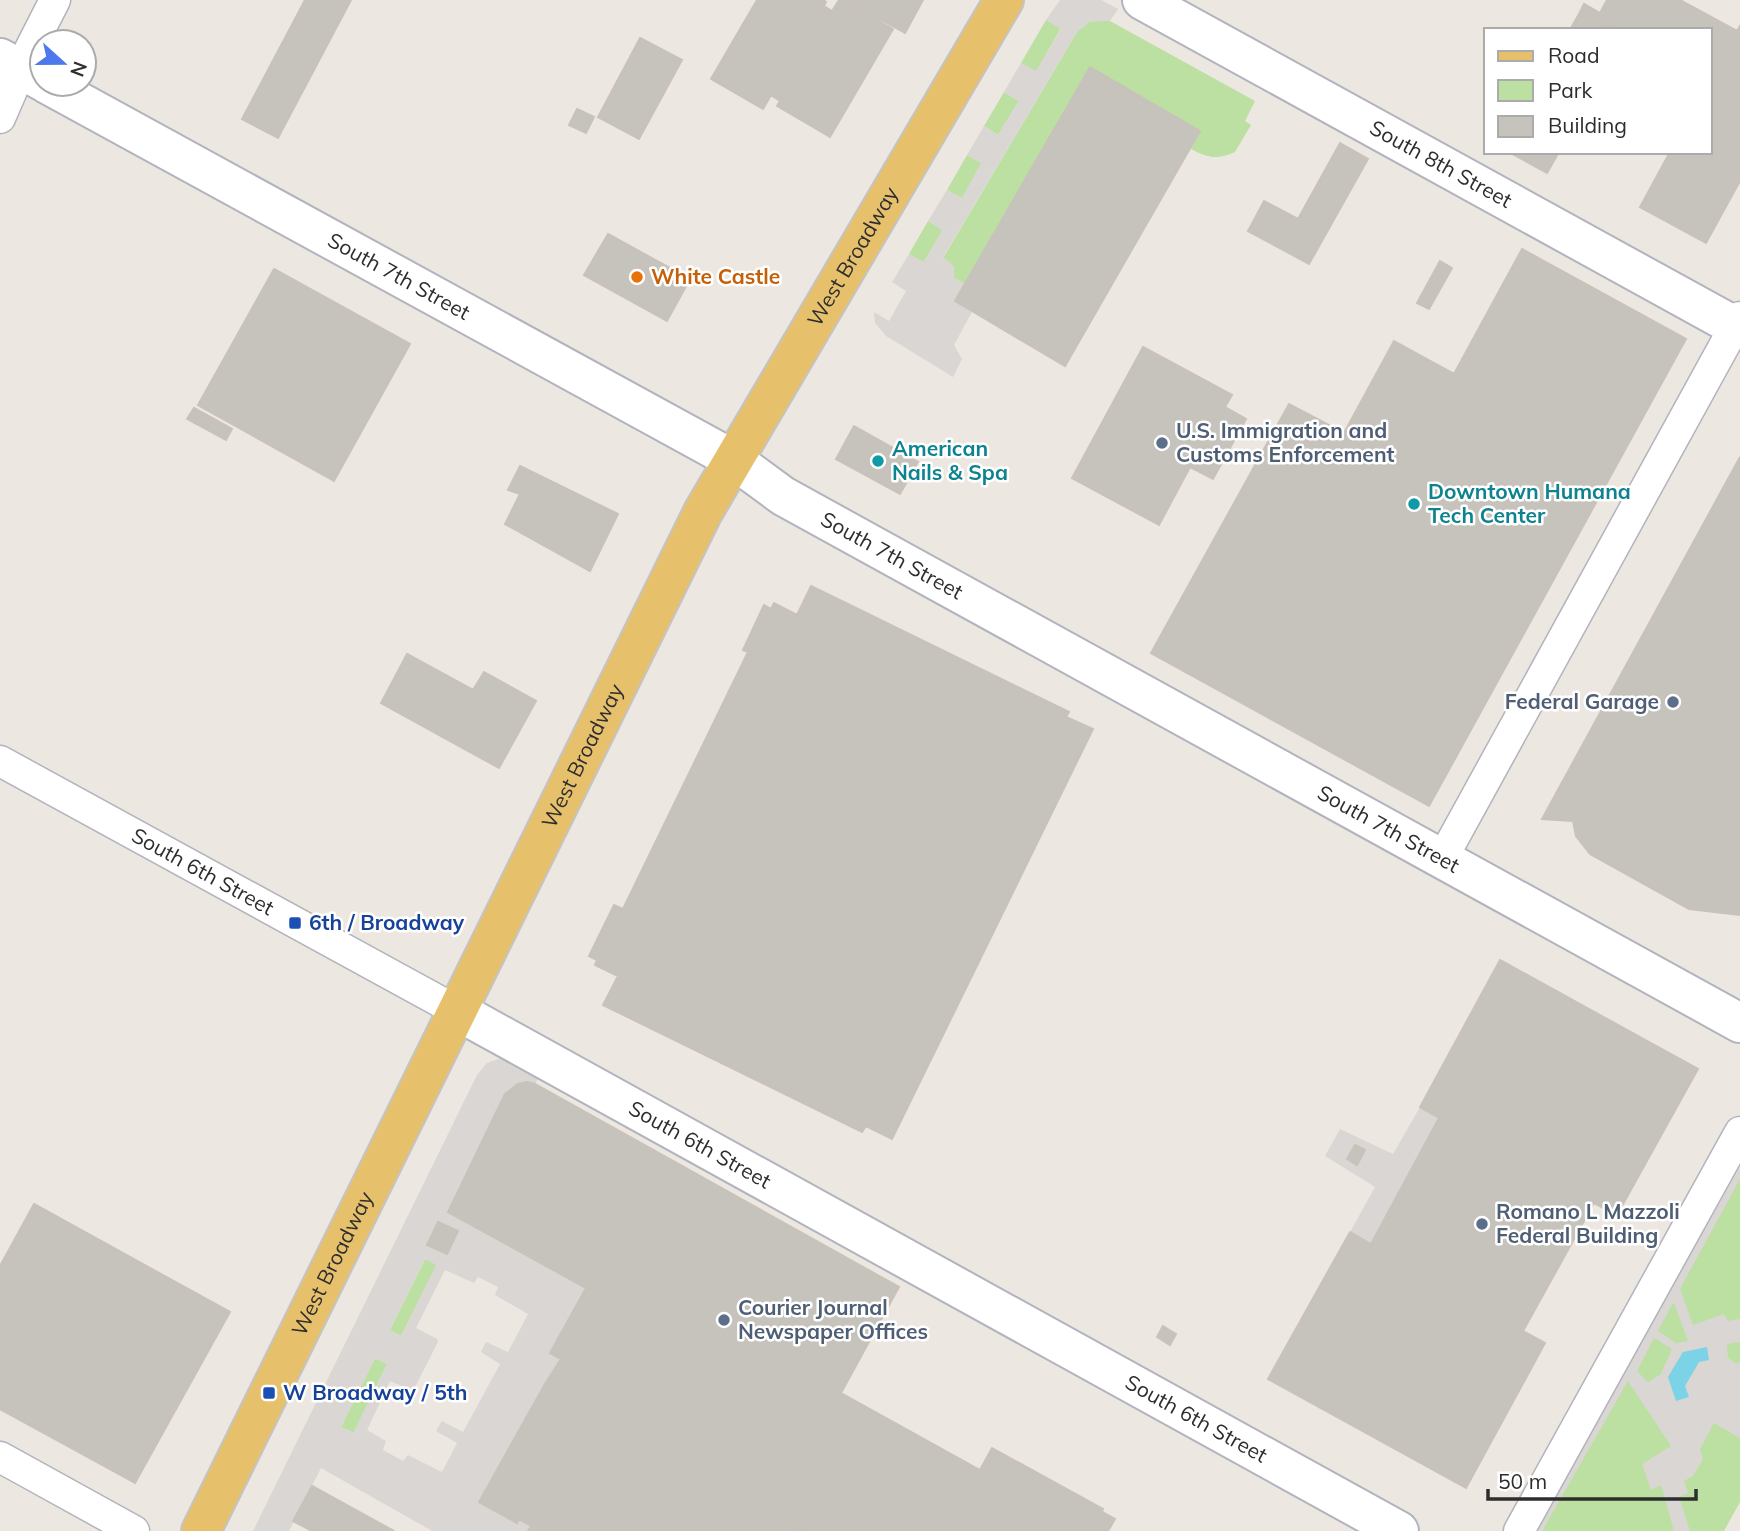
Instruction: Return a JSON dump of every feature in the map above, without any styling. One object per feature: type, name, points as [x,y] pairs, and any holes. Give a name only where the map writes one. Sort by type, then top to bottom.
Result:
[{"type":"main road","name":"West Broadway","points":[[201,1531],[703,512],[1004,0]]},
{"type":"street","points":[[41,28],[55,0]]},
{"type":"street","name":"South 8th Street","points":[[1142,0],[1738,324]]},
{"type":"street","points":[[0,118],[28,73]]},
{"type":"street","name":"South 7th Street","points":[[74,98],[734,460],[788,499],[1740,1023]]},
{"type":"street","points":[[1442,859],[1738,324]]},
{"type":"street","name":"South 6th Street","points":[[0,761],[1399,1531]]},
{"type":"street","points":[[1521,1526],[1740,1132]]},
{"type":"street","points":[[0,1457],[134,1531]]},
{"type":"green space","points":[[1046,20],[1061,28],[1036,72],[1021,63]]},
{"type":"green space","points":[[1110,21],[1255,101],[1245,121],[1251,125],[1235,152],[1218,157],[1203,154],[1191,149],[1200,131],[1090,67],[965,284],[954,278],[943,258],[1077,32],[1089,22]]},
{"type":"green space","points":[[1004,92],[1019,101],[998,135],[984,126]]},
{"type":"green space","points":[[967,155],[982,163],[962,198],[947,190]]},
{"type":"green space","points":[[928,221],[943,230],[923,263],[909,254]]},
{"type":"green space","points":[[1740,1176],[1740,1502],[1724,1531],[1542,1531]]},
{"type":"green space","points":[[425,1259],[437,1264],[401,1336],[390,1330]]},
{"type":"green space","points":[[375,1358],[387,1364],[354,1433],[341,1427]]},
{"type":"shaded area","points":[[1060,0],[1101,0],[1118,9],[1110,21],[1089,22],[1077,32],[943,257],[954,266],[954,278],[965,284],[955,301],[972,312],[954,345],[962,359],[953,377],[886,336],[875,323],[874,312],[889,321],[906,291],[892,282],[909,254],[924,262],[942,230],[928,221],[947,190],[962,198],[981,163],[967,155],[984,126],[998,135],[1019,101],[1004,92],[1021,63],[1036,71],[1061,29],[1046,20]]},
{"type":"shaded area","points":[[498,1059],[508,1060],[539,1077],[535,1084],[518,1084],[505,1094],[448,1212],[586,1288],[550,1353],[561,1359],[480,1502],[516,1523],[519,1519],[531,1526],[528,1531],[432,1531],[321,1468],[289,1531],[253,1531],[477,1075],[487,1063]],"holes":[[[439,1222],[458,1231],[447,1254],[428,1245]],[[425,1259],[436,1265],[401,1336],[390,1330]],[[445,1270],[474,1283],[478,1277],[498,1287],[495,1295],[528,1314],[508,1352],[486,1342],[481,1352],[500,1364],[463,1432],[442,1421],[436,1431],[457,1443],[442,1472],[408,1455],[403,1461],[383,1450],[386,1441],[367,1430],[390,1381],[411,1390],[415,1387],[438,1342],[416,1328]],[[375,1358],[387,1364],[353,1433],[341,1427]]]},
{"type":"shaded area","points":[[1420,1107],[1439,1118],[1371,1244],[1350,1232],[1375,1187],[1325,1156],[1340,1129],[1393,1154]]},
{"type":"shaded area","points":[[1740,1166],[1740,1179],[1680,1289],[1693,1325],[1724,1314],[1728,1321],[1740,1319],[1740,1342],[1727,1344],[1728,1358],[1737,1364],[1740,1361],[1740,1438],[1714,1423],[1700,1449],[1703,1459],[1693,1476],[1684,1481],[1688,1493],[1679,1497],[1690,1531],[1674,1531],[1661,1485],[1651,1490],[1642,1464],[1671,1446],[1628,1381],[1542,1531],[1536,1531]],"holes":[[[1674,1303],[1688,1341],[1676,1343],[1658,1331]],[[1654,1338],[1672,1349],[1661,1374],[1648,1382],[1637,1371]],[[1683,1352],[1699,1362],[1676,1401],[1668,1377]]]},
{"type":"water","points":[[1707,1347],[1709,1360],[1699,1362],[1685,1386],[1689,1397],[1676,1401],[1668,1377],[1683,1352]]},
{"type":"building","points":[[305,0],[351,0],[278,138],[242,119]]},
{"type":"building","points":[[757,0],[823,0],[826,2],[824,6],[832,11],[839,0],[844,0],[893,29],[830,137],[777,106],[780,101],[771,95],[763,109],[711,79]]},
{"type":"building","points":[[846,0],[923,0],[905,33]]},
{"type":"building","points":[[1607,0],[1680,0],[1737,31],[1740,26],[1740,181],[1706,243],[1640,207],[1669,154],[1712,154],[1712,28],[1609,28],[1580,12],[1584,4],[1600,13]]},
{"type":"building","points":[[1580,12],[1609,28],[1571,28]]},
{"type":"building","points":[[640,38],[682,60],[639,139],[598,117]]},
{"type":"building","points":[[1090,67],[1200,131],[1065,366],[955,301]]},
{"type":"building","points":[[577,109],[594,117],[586,133],[569,125]]},
{"type":"building","points":[[1340,143],[1368,159],[1309,264],[1248,231],[1264,201],[1298,219]]},
{"type":"building","points":[[1513,154],[1558,154],[1547,173]]},
{"type":"building","name":"White Castle","points":[[608,234],[690,279],[667,321],[584,275]]},
{"type":"building","name":"Downtown Humana Tech Center","points":[[1522,249],[1686,339],[1429,806],[1151,653],[1289,404],[1344,433],[1394,341],[1454,374]]},
{"type":"building","points":[[1440,261],[1452,268],[1429,309],[1417,303]]},
{"type":"building","points":[[274,269],[410,344],[334,481],[198,405]]},
{"type":"building","name":"U.S. Immigration and Customs Enforcement","points":[[1143,347],[1232,395],[1225,407],[1246,419],[1213,479],[1190,467],[1159,525],[1072,478]]},
{"type":"building","points":[[194,408],[232,429],[226,440],[187,419]]},
{"type":"building","name":"American Nails & Spa","points":[[854,426],[918,462],[900,494],[836,459]]},
{"type":"building","name":"Federal Garage","points":[[1740,457],[1740,915],[1689,909],[1590,854],[1576,836],[1573,821],[1542,819]]},
{"type":"building","points":[[520,466],[618,514],[590,571],[505,524],[520,494],[508,490]]},
{"type":"building","points":[[811,586],[1069,712],[1066,717],[1093,729],[892,1139],[866,1126],[862,1132],[603,1005],[618,976],[595,965],[597,960],[589,956],[614,905],[623,909],[748,652],[743,650],[764,605],[771,609],[774,603],[797,615]]},
{"type":"building","points":[[407,654],[473,690],[484,672],[536,701],[499,768],[381,703]]},
{"type":"building","name":"Romano L Mazzoli Federal Building","points":[[1500,960],[1698,1069],[1617,1215],[1594,1203],[1523,1331],[1545,1343],[1466,1488],[1268,1379],[1350,1232],[1371,1244],[1439,1118],[1420,1107]]},
{"type":"building","name":"Courier Journal Newspaper Offices","points":[[518,1084],[535,1084],[899,1287],[841,1393],[980,1470],[992,1448],[1103,1509],[1102,1512],[1115,1519],[1108,1531],[806,1531],[545,1384],[561,1359],[550,1353],[586,1288],[448,1212],[505,1094]]},
{"type":"building","points":[[1355,1145],[1365,1150],[1357,1165],[1347,1159]]},
{"type":"building","points":[[34,1204],[230,1312],[135,1483],[0,1409],[0,1266]]},
{"type":"building","points":[[438,1222],[458,1231],[447,1254],[427,1245]]},
{"type":"building","points":[[1163,1326],[1176,1334],[1170,1345],[1157,1337]]},
{"type":"building","points":[[545,1384],[806,1531],[528,1531],[531,1526],[519,1519],[517,1523],[479,1502]]},
{"type":"building","points":[[312,1486],[394,1531],[312,1531],[293,1521]]},
{"type":"place","name":"White Castle","points":[[637,277]]},
{"type":"place","name":"U.S. Immigration and Customs Enforcement","points":[[1162,443]]},
{"type":"place","name":"American Nails & Spa","points":[[878,461]]},
{"type":"place","name":"Downtown Humana Tech Center","points":[[1414,504]]},
{"type":"place","name":"Federal Garage","points":[[1673,702]]},
{"type":"place","name":"6th / Broadway","points":[[295,923]]},
{"type":"place","name":"Romano L Mazzoli Federal Building","points":[[1482,1224]]},
{"type":"place","name":"Courier Journal Newspaper Offices","points":[[724,1320]]},
{"type":"place","name":"W Broadway / 5th","points":[[269,1393]]}]
